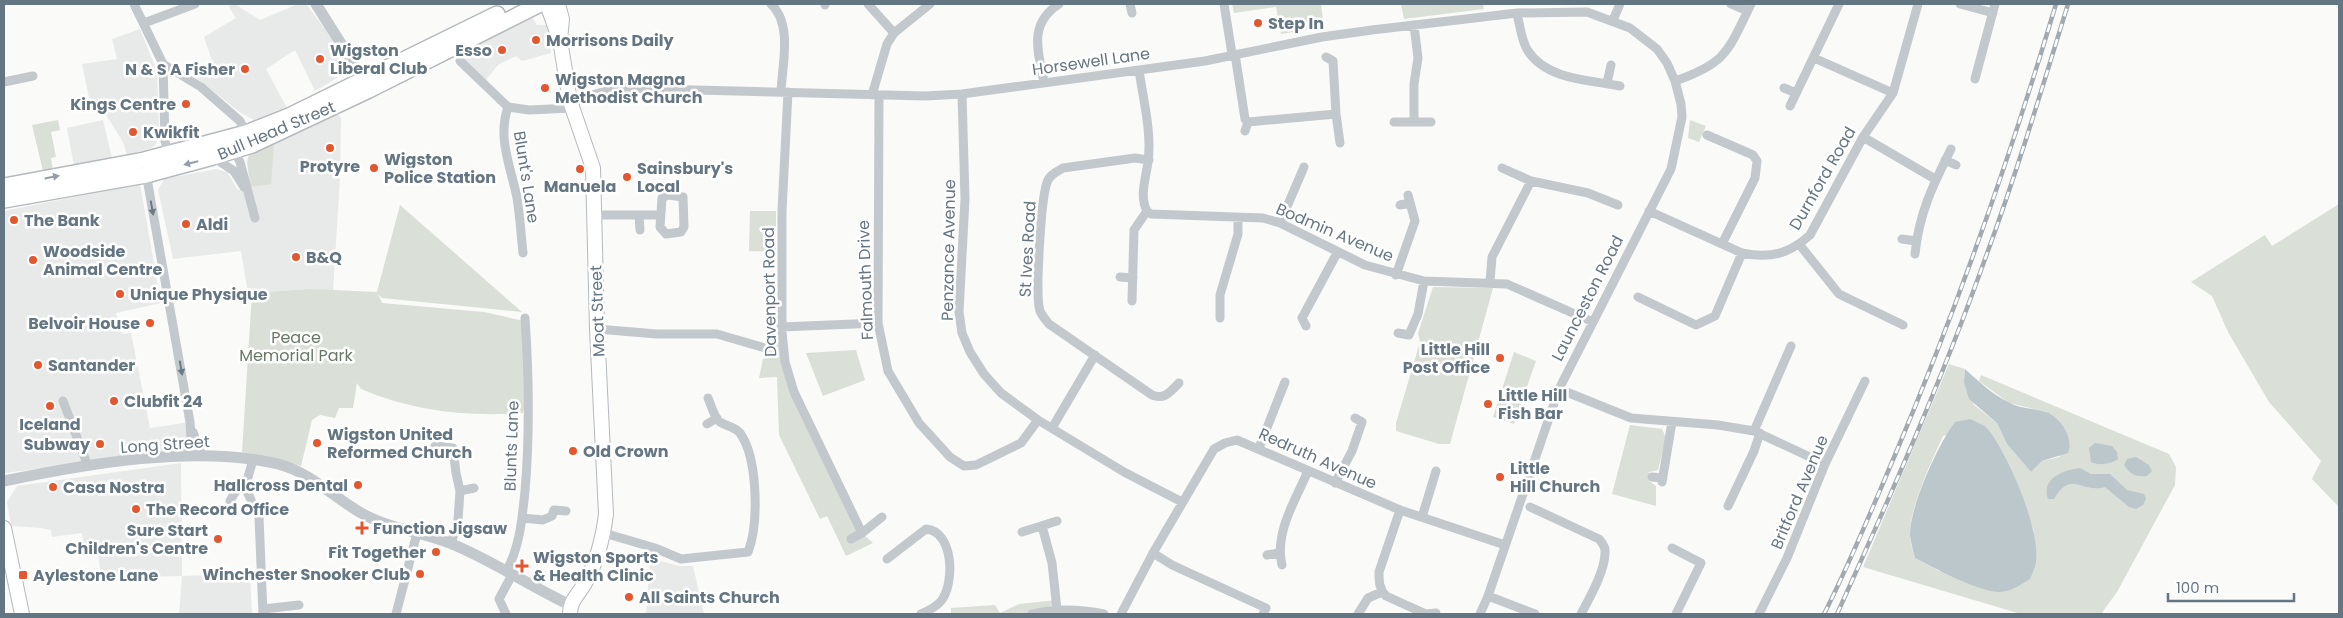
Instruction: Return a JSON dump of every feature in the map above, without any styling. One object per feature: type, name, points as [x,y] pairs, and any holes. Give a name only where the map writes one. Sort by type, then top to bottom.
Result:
[{"type":"main road","name":"Moat Street","points":[[547,4],[560,40],[571,104],[592,168],[595,216],[597,329],[605,492],[604,533],[585,583],[570,609]]},
{"type":"main road","name":"Moat Street","points":[[558,4],[562,19],[560,40]]},
{"type":"main road","name":"Bull Head Street","points":[[170,161],[213,158],[235,150],[249,139],[289,116],[367,85],[526,5]]},
{"type":"main road","name":"Bull Head Street","points":[[367,85],[460,32],[526,5]]},
{"type":"main road","name":"Bull Head Street","points":[[4,200],[170,161],[219,142],[249,139]]},
{"type":"main road","name":"Bull Head Street","points":[[4,186],[145,167]]},
{"type":"main road","points":[[4,528],[9,580],[22,614]]},
{"type":"street","points":[[134,4],[162,64],[165,141],[170,161]]},
{"type":"street","points":[[144,23],[195,4]]},
{"type":"street","points":[[316,4],[367,85]]},
{"type":"street","name":"Davenport Road","points":[[771,4],[780,15],[784,30],[781,327],[785,362],[794,392],[862,533]]},
{"type":"street","points":[[868,4],[894,33],[930,4]]},
{"type":"street","points":[[1044,82],[1037,46],[1038,32],[1042,20],[1050,10],[1059,4]]},
{"type":"street","points":[[1130,4],[1132,13]]},
{"type":"street","points":[[1224,4],[1245,119],[1248,122]]},
{"type":"street","points":[[1614,20],[1620,4]]},
{"type":"street","points":[[1675,81],[1710,67],[1724,55],[1749,8],[1732,4]]},
{"type":"street","points":[[1790,106],[1839,4]]},
{"type":"street","name":"Durnford Road","points":[[1649,211],[1742,253],[1774,256],[1800,244],[1810,235],[1863,137],[1894,93],[1918,4]]},
{"type":"street","points":[[1960,4],[1994,8],[1975,79]]},
{"type":"street","name":"Horsewell Lane","points":[[508,107],[538,110],[571,104],[617,88],[925,96],[962,94],[1139,70],[1322,37],[1518,13],[1586,12],[1614,20]]},
{"type":"street","points":[[1518,13],[1522,39],[1528,51],[1540,63],[1560,74],[1620,86]]},
{"type":"street","name":"Launceston Road","points":[[1480,614],[1488,596],[1559,389],[1671,169],[1676,153],[1682,117],[1681,104],[1675,81],[1667,63],[1657,49],[1641,35],[1614,20]]},
{"type":"street","points":[[1414,25],[1418,58],[1414,84],[1414,122]]},
{"type":"street","name":"Falmouth Drive","points":[[894,33],[887,44],[875,95],[878,322],[888,371],[919,422],[954,461],[964,466],[976,464],[999,455],[1020,443],[1038,420]]},
{"type":"street","points":[[1333,58],[1336,114],[1340,142]]},
{"type":"street","points":[[1814,58],[1894,93]]},
{"type":"street","points":[[460,61],[508,107]]},
{"type":"street","points":[[162,64],[201,87],[240,120],[249,139]]},
{"type":"street","points":[[1607,83],[1611,64]]},
{"type":"street","points":[[1132,301],[1134,230],[1147,211],[1143,196],[1148,160],[1146,120],[1139,70]]},
{"type":"street","points":[[4,82],[33,76]]},
{"type":"street","points":[[1784,88],[1796,93]]},
{"type":"street","name":"Penzance Avenue","points":[[962,94],[965,199],[959,312],[962,333],[984,374],[1001,393],[1038,420],[1124,472],[1182,502]]},
{"type":"street","name":"Blunt's Lane","points":[[508,107],[503,122],[504,140],[517,199],[523,253]]},
{"type":"street","points":[[1248,122],[1336,114]]},
{"type":"street","points":[[1245,131],[1248,122]]},
{"type":"street","points":[[1394,122],[1431,122]]},
{"type":"street","points":[[1707,135],[1753,155],[1757,161],[1755,178],[1722,244]]},
{"type":"street","points":[[1863,137],[1934,179]]},
{"type":"street","points":[[213,158],[234,171],[243,184],[252,219],[235,150],[219,142]]},
{"type":"street","points":[[1915,254],[1921,217],[1934,179],[1951,149]]},
{"type":"street","name":"St Ives Road","points":[[1148,160],[1135,158],[1063,168],[1053,174],[1045,189],[1039,285],[1040,311],[1049,324],[1152,395],[1159,398],[1167,396],[1179,383]]},
{"type":"street","points":[[1945,160],[1956,164]]},
{"type":"street","points":[[145,167],[190,422],[191,441],[184,455]]},
{"type":"street","points":[[1280,223],[1304,167]]},
{"type":"street","points":[[1502,168],[1531,180],[1588,193],[1618,205]]},
{"type":"street","points":[[1490,282],[1492,258],[1531,180]]},
{"type":"street","points":[[668,195],[683,197],[684,227],[681,232],[666,234],[662,232],[660,214],[662,198],[668,195]]},
{"type":"street","points":[[1396,275],[1415,221],[1409,199],[1400,205]]},
{"type":"street","points":[[1600,209],[1603,199]]},
{"type":"street","name":"Bodmin Avenue","points":[[1147,211],[1151,214],[1211,215],[1238,219],[1263,218],[1280,223],[1337,253],[1396,275],[1424,281],[1490,282],[1520,288],[1593,322]]},
{"type":"street","points":[[595,216],[660,214]]},
{"type":"street","points":[[639,215],[640,230]]},
{"type":"street","points":[[1220,318],[1220,295],[1238,234],[1238,219]]},
{"type":"street","points":[[1902,239],[1916,241]]},
{"type":"street","points":[[1800,244],[1839,294],[1903,325]]},
{"type":"street","points":[[1302,320],[1337,253]]},
{"type":"street","points":[[1638,297],[1696,325],[1715,316],[1742,253]]},
{"type":"street","points":[[1120,277],[1133,278]]},
{"type":"street","points":[[1398,333],[1410,336],[1418,314],[1424,281]]},
{"type":"street","name":"Blunts Lane","points":[[506,614],[499,599],[516,556],[529,446],[525,318]]},
{"type":"street","points":[[781,327],[878,322]]},
{"type":"street","points":[[597,329],[657,334],[717,334],[766,348]]},
{"type":"street","points":[[1728,506],[1734,495],[1791,346]]},
{"type":"street","points":[[1052,428],[1095,355]]},
{"type":"street","name":"Britford Avenue","points":[[1759,614],[1787,558],[1825,464],[1865,381]]},
{"type":"street","points":[[1259,448],[1285,382]]},
{"type":"street","points":[[1559,389],[1631,418],[1718,425],[1757,432],[1825,464]]},
{"type":"street","points":[[604,533],[655,548],[681,559],[748,552],[753,540],[755,498],[746,444],[738,431],[719,421],[708,398]]},
{"type":"street","points":[[63,401],[88,466]]},
{"type":"street","points":[[707,424],[717,418]]},
{"type":"street","points":[[1335,483],[1352,451],[1362,422],[1355,418]]},
{"type":"street","points":[[190,422],[202,456]]},
{"type":"street","points":[[1652,477],[1662,480],[1672,422]]},
{"type":"street","name":"Redruth Avenue","points":[[1122,614],[1153,553],[1214,449],[1225,443],[1237,440],[1400,510],[1505,545]]},
{"type":"street","points":[[435,446],[453,448],[460,491],[458,520],[451,544]]},
{"type":"street","name":"Long Street","points":[[4,481],[88,466],[184,455],[280,464],[300,472],[363,514],[451,544],[570,609]]},
{"type":"street","points":[[253,460],[245,487],[259,517],[263,611],[299,605]]},
{"type":"street","points":[[1282,565],[1279,553],[1282,532],[1308,471]]},
{"type":"street","points":[[1422,517],[1436,471]]},
{"type":"street","points":[[230,502],[240,487],[245,487]]},
{"type":"street","points":[[460,491],[474,488]]},
{"type":"street","points":[[1734,495],[1743,500]]},
{"type":"street","points":[[1530,507],[1599,539],[1604,547],[1606,555],[1593,593],[1581,614]]},
{"type":"street","points":[[522,518],[543,520],[552,516],[554,510],[566,511]]},
{"type":"street","points":[[1400,510],[1379,572],[1378,582],[1386,596],[1426,614],[1436,613]]},
{"type":"street","points":[[851,540],[882,517]]},
{"type":"street","points":[[1022,532],[1058,520]]},
{"type":"street","points":[[1042,526],[1052,563],[1057,610]]},
{"type":"street","points":[[887,559],[909,540],[926,530],[933,530],[941,536],[951,572],[949,585],[941,601],[922,614]]},
{"type":"street","points":[[396,614],[418,532]]},
{"type":"street","points":[[1672,548],[1700,563],[1676,614]]},
{"type":"street","points":[[1153,553],[1172,565],[1267,608]]},
{"type":"street","points":[[1267,555],[1279,553]]},
{"type":"street","points":[[1358,614],[1368,598],[1382,592]]},
{"type":"street","points":[[1488,596],[1535,614]]},
{"type":"street","points":[[1032,614],[1057,610],[1085,610],[1104,614]]},
{"type":"shaded area","points":[[231,4],[235,4],[260,20],[298,4],[306,4],[325,29],[346,64],[347,72],[315,91],[295,50],[266,69],[287,108],[256,121],[241,113],[194,76],[212,61],[204,37],[236,18],[229,7]]},
{"type":"shaded area","points":[[532,17],[537,25],[547,25],[551,53],[522,61],[516,56],[498,65],[485,81],[456,55]]},
{"type":"shaded area","points":[[140,29],[157,71],[159,133],[156,144],[152,148],[127,155],[124,144],[108,118],[89,98],[82,64],[117,59],[112,39]]},
{"type":"shaded area","points":[[335,115],[339,115],[341,119],[340,176],[333,291],[309,289],[248,293],[241,251],[173,259],[158,190],[164,179],[216,169],[227,172],[238,190],[250,187],[247,162],[249,155]]},
{"type":"shaded area","points":[[103,120],[112,158],[74,166],[67,128]]},
{"type":"shaded area","points":[[140,184],[161,303],[116,313],[122,334],[131,333],[150,428],[190,422],[184,455],[176,452],[4,473],[4,211]]},
{"type":"shaded area","points":[[1965,369],[2002,399],[2017,406],[2046,412],[2057,419],[2068,435],[2068,453],[2042,461],[2031,472],[2007,444],[1997,423],[1969,399],[1964,382]]},
{"type":"shaded area","points":[[1970,419],[1987,428],[2004,455],[2021,492],[2033,530],[2036,547],[2035,568],[2030,579],[2007,591],[1989,591],[1944,573],[1915,558],[1911,544],[1911,524],[1914,509],[1933,460],[1955,422]]},
{"type":"shaded area","points":[[2095,443],[2112,446],[2117,452],[2118,459],[2105,464],[2091,462],[2089,448]]},
{"type":"shaded area","points":[[2136,457],[2149,465],[2152,471],[2147,476],[2134,475],[2124,465],[2127,459]]},
{"type":"shaded area","points":[[181,463],[182,576],[101,578],[98,552],[85,552],[82,533],[52,537],[51,530],[11,526],[7,502],[17,486]]},
{"type":"shaded area","points":[[2080,468],[2091,474],[2110,474],[2127,490],[2144,494],[2146,498],[2143,505],[2136,509],[2129,507],[2105,487],[2089,488],[2077,484],[2066,485],[2054,499],[2048,499],[2048,486],[2055,476]]},
{"type":"shaded area","points":[[650,558],[679,566],[693,566],[704,614],[646,614]]},
{"type":"shaded area","points":[[250,574],[252,614],[179,614],[182,576]]},
{"type":"green space","points":[[1232,4],[1321,4],[1324,27],[1281,34],[1276,7],[1234,13]]},
{"type":"green space","points":[[1401,4],[1483,4],[1484,9],[1404,19]]},
{"type":"green space","points":[[58,120],[60,130],[51,132],[56,157],[51,158],[53,170],[43,171],[32,125]]},
{"type":"green space","points":[[1690,120],[1706,126],[1699,142],[1688,138]]},
{"type":"green space","points":[[274,143],[271,184],[251,187],[247,162],[249,155]]},
{"type":"green space","points":[[2339,204],[2339,507],[2312,479],[2321,461],[2269,402],[2228,332],[2212,296],[2191,282],[2265,235],[2272,246]]},
{"type":"green space","name":"Peace Memorial Park","points":[[400,205],[522,312],[382,298],[378,294],[382,303],[484,312],[524,321],[526,400],[523,413],[481,414],[440,411],[380,397],[361,389],[357,383],[353,408],[339,408],[335,418],[320,415],[312,420],[301,466],[267,456],[242,452],[252,293],[309,289],[377,292]]},
{"type":"green space","points":[[750,211],[776,211],[776,252],[749,251]]},
{"type":"green space","points":[[1433,287],[1493,288],[1450,444],[1439,444],[1396,431],[1396,423],[1420,342],[1418,333]]},
{"type":"green space","points":[[782,337],[785,362],[862,533],[873,543],[846,556],[827,516],[820,519],[779,435],[777,377],[759,378],[763,359],[767,358],[772,338]]},
{"type":"green space","points":[[856,350],[865,380],[823,396],[806,353]]},
{"type":"green space","points":[[1514,352],[1536,361],[1514,424],[1493,417]]},
{"type":"green space","points":[[1949,364],[1965,369],[1964,382],[1974,405],[1997,423],[2007,444],[2031,472],[2042,461],[2060,457],[2047,412],[2009,403],[1979,381],[1981,375],[2169,454],[2176,467],[2175,485],[2117,592],[2101,614],[2021,614],[1863,567]],"holes":[[[1986,427],[2013,476],[2034,531],[1939,571],[1915,558],[1910,535],[1913,512],[1922,485],[1943,436]]]},
{"type":"green space","points":[[1630,425],[1662,429],[1666,438],[1658,470],[1649,472],[1648,480],[1656,486],[1656,506],[1612,494]]},
{"type":"green space","points":[[1056,600],[1057,610],[1032,614],[951,613],[951,608],[995,605],[1000,613],[1019,604]]},
{"type":"railway","points":[[1824,614],[1869,516],[1940,344],[2001,176],[2056,4]]},
{"type":"railway","points":[[1837,614],[1915,438],[1951,349],[2018,164],[2068,4]]},
{"type":"place","name":"Step In","points":[[1258,23]]},
{"type":"place","name":"Morrisons Daily","points":[[536,40]]},
{"type":"place","name":"Esso","points":[[502,50]]},
{"type":"place","name":"Wigston Liberal Club","points":[[320,59]]},
{"type":"place","name":"N & S A Fisher","points":[[245,69]]},
{"type":"place","name":"Wigston Magna Methodist Church","points":[[545,88]]},
{"type":"place","name":"Kings Centre","points":[[186,104]]},
{"type":"place","name":"Kwikfit","points":[[133,132]]},
{"type":"place","name":"Protyre","points":[[330,148]]},
{"type":"place","name":"Wigston Police Station","points":[[374,168]]},
{"type":"place","name":"Manuela","points":[[580,169]]},
{"type":"place","name":"Sainsbury's Local","points":[[627,177]]},
{"type":"place","name":"The Bank","points":[[14,220]]},
{"type":"place","name":"Aldi","points":[[186,224]]},
{"type":"place","name":"B&Q","points":[[296,257]]},
{"type":"place","name":"Woodside Animal Centre","points":[[33,260]]},
{"type":"place","name":"Unique Physique","points":[[120,294]]},
{"type":"place","name":"Belvoir House","points":[[150,323]]},
{"type":"place","name":"Little Hill Post Office","points":[[1500,358]]},
{"type":"place","name":"Santander","points":[[38,365]]},
{"type":"place","name":"Clubfit 24","points":[[114,401]]},
{"type":"place","name":"Little Hill Fish Bar","points":[[1488,404]]},
{"type":"place","name":"Iceland","points":[[50,406]]},
{"type":"place","name":"Wigston United Reformed Church","points":[[317,443]]},
{"type":"place","name":"Subway","points":[[100,444]]},
{"type":"place","name":"Old Crown","points":[[573,451]]},
{"type":"place","name":"Little Hill Church","points":[[1500,477]]},
{"type":"place","name":"Hallcross Dental","points":[[358,485]]},
{"type":"place","name":"Casa Nostra","points":[[53,487]]},
{"type":"place","name":"The Record Office","points":[[136,509]]},
{"type":"place","name":"Function Jigsaw","points":[[362,528]]},
{"type":"place","name":"Sure Start Children's Centre","points":[[218,539]]},
{"type":"place","name":"Fit Together","points":[[436,552]]},
{"type":"place","name":"Wigston Sports & Health Clinic","points":[[522,566]]},
{"type":"place","name":"Winchester Snooker Club","points":[[420,574]]},
{"type":"place","name":"Aylestone Lane","points":[[23,575]]},
{"type":"place","name":"All Saints Church","points":[[629,597]]}]
